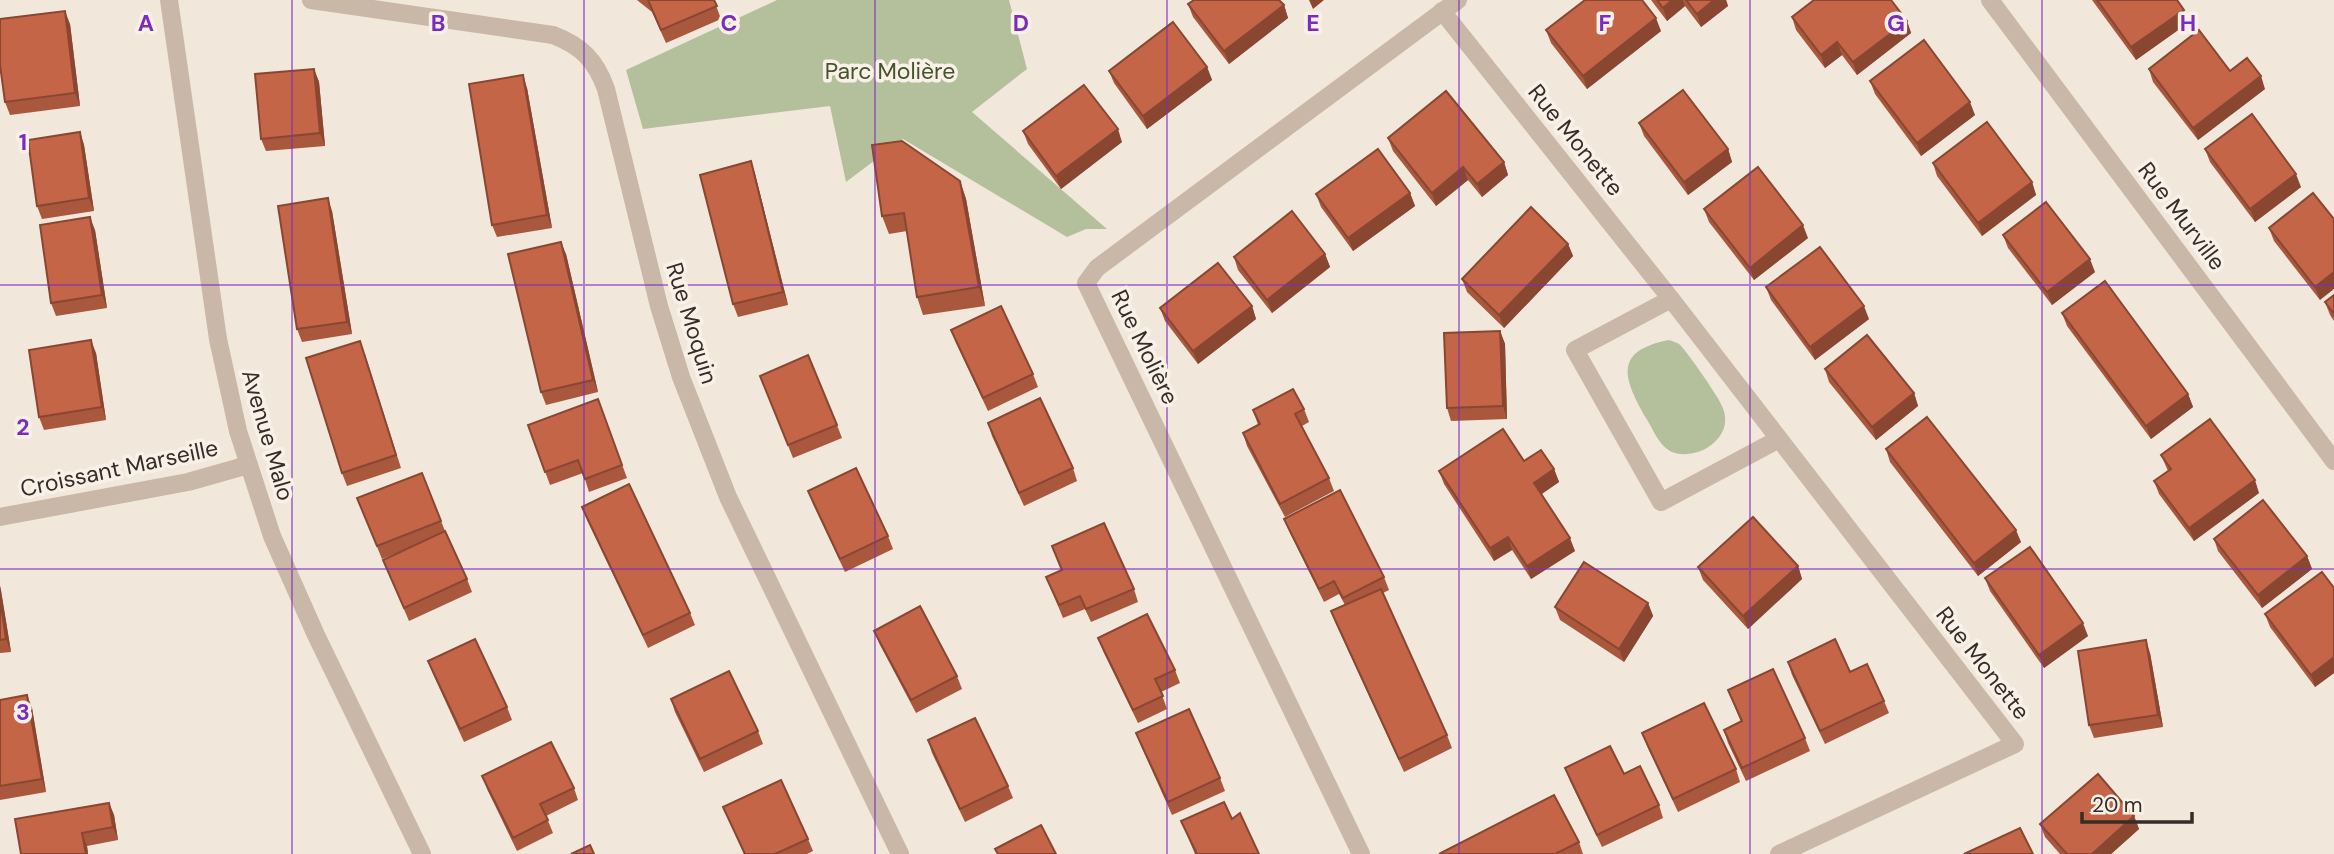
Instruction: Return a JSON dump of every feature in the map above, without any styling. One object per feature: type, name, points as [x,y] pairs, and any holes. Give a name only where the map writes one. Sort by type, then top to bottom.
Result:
[{"type":"street","name":"Avenue Malo","points":[[169,0],[218,340],[227,390],[248,465],[293,587],[422,854]]},
{"type":"street","name":"Rue Moquin","points":[[311,0],[553,35],[569,41],[593,61],[606,89],[659,306],[705,441],[728,497],[900,854]]},
{"type":"street","name":"Rue Molière","points":[[1361,854],[1086,283],[1097,268],[1458,0]]},
{"type":"street","name":"Rue Murville","points":[[1990,0],[2334,461]]},
{"type":"street","name":"Rue Monette","points":[[1442,12],[1671,299],[2015,744],[1779,854]]},
{"type":"street","points":[[1671,299],[1575,350],[1661,502],[1779,439]]},
{"type":"street","name":"Croissant Marseille","points":[[0,517],[188,482],[248,465]]},
{"type":"green space","name":"Parc Molière","points":[[777,0],[1009,0],[1027,69],[972,112],[1107,229],[1086,229],[1067,237],[903,139],[846,182],[830,106],[643,129],[626,70]]},
{"type":"green space","points":[[1669,340],[1679,344],[1688,355],[1715,393],[1725,414],[1723,430],[1718,439],[1707,448],[1692,453],[1676,453],[1663,446],[1638,404],[1629,379],[1628,368],[1638,351]]},
{"type":"building","points":[[648,0],[714,0],[717,6],[661,30]]},
{"type":"building","points":[[1194,0],[1279,0],[1284,5],[1224,51],[1188,4]]},
{"type":"building","points":[[1585,0],[1642,0],[1656,18],[1583,76],[1546,30]]},
{"type":"building","points":[[1657,0],[1672,0],[1663,8]]},
{"type":"building","points":[[1686,0],[1714,0],[1697,14]]},
{"type":"building","points":[[1814,0],[1891,0],[1907,21],[1853,62],[1837,42],[1821,55],[1792,17]]},
{"type":"building","points":[[2097,0],[2177,0],[2184,10],[2131,47]]},
{"type":"building","points":[[65,11],[75,93],[5,102],[0,65],[0,19]]},
{"type":"building","points":[[1173,22],[1207,67],[1143,116],[1109,71]]},
{"type":"building","points":[[2199,30],[2230,71],[2247,58],[2261,76],[2193,128],[2149,69]]},
{"type":"building","points":[[1924,40],[1970,102],[1917,143],[1870,81]]},
{"type":"building","points":[[314,69],[320,133],[261,139],[255,74]]},
{"type":"building","points":[[523,75],[547,215],[492,225],[469,84]]},
{"type":"building","points":[[1084,85],[1118,129],[1056,176],[1023,131]]},
{"type":"building","points":[[1683,90],[1728,149],[1684,182],[1639,123]]},
{"type":"building","points":[[1446,91],[1504,162],[1477,184],[1463,167],[1432,193],[1388,138]]},
{"type":"building","points":[[2252,114],[2296,174],[2250,209],[2205,149]]},
{"type":"building","points":[[1987,122],[2032,182],[1978,223],[1933,163]]},
{"type":"building","points":[[80,132],[89,198],[37,206],[28,140]]},
{"type":"building","points":[[902,141],[960,181],[979,287],[917,297],[904,213],[882,216],[872,145]]},
{"type":"building","points":[[1378,149],[1410,193],[1348,238],[1316,194]]},
{"type":"building","points":[[751,161],[783,292],[733,304],[700,175]]},
{"type":"building","points":[[1758,167],[1803,225],[1750,268],[1704,209]]},
{"type":"building","points":[[2313,193],[2334,219],[2334,272],[2315,287],[2269,228]]},
{"type":"building","points":[[328,198],[347,322],[297,329],[278,206]]},
{"type":"building","points":[[2046,202],[2090,259],[2047,292],[2003,235]]},
{"type":"building","points":[[1531,207],[1568,244],[1499,315],[1462,279]]},
{"type":"building","points":[[1292,211],[1325,254],[1267,300],[1234,257]]},
{"type":"building","points":[[90,217],[102,295],[51,303],[40,225]]},
{"type":"building","points":[[561,242],[593,380],[541,392],[508,254]]},
{"type":"building","points":[[1820,247],[1864,306],[1810,347],[1766,287]]},
{"type":"building","points":[[1218,263],[1252,306],[1193,351],[1160,308]]},
{"type":"building","points":[[2105,281],[2188,394],[2146,426],[2062,313]]},
{"type":"building","points":[[2334,295],[2334,314],[2325,302]]},
{"type":"building","points":[[1001,306],[1033,374],[983,398],[951,330]]},
{"type":"building","points":[[1500,331],[1503,406],[1447,408],[1444,333]]},
{"type":"building","points":[[1867,335],[1914,393],[1872,427],[1825,369]]},
{"type":"building","points":[[91,340],[102,407],[39,417],[29,350]]},
{"type":"building","points":[[360,341],[396,455],[342,473],[306,358]]},
{"type":"building","points":[[808,355],[837,425],[788,445],[760,376]]},
{"type":"building","points":[[1293,389],[1304,409],[1295,414],[1329,478],[1280,504],[1243,433],[1260,424],[1253,410]]},
{"type":"building","points":[[1040,398],[1073,468],[1019,493],[988,423]]},
{"type":"building","points":[[598,399],[622,465],[585,479],[578,460],[545,472],[528,425]]},
{"type":"building","points":[[1927,417],[2016,530],[1974,563],[1886,449]]},
{"type":"building","points":[[2210,419],[2255,480],[2189,528],[2154,481],[2171,469],[2161,455]]},
{"type":"building","points":[[1503,429],[1524,461],[1541,450],[1554,469],[1534,483],[1570,538],[1527,566],[1508,537],[1490,548],[1439,471]]},
{"type":"building","points":[[856,468],[888,536],[840,559],[808,491]]},
{"type":"building","points":[[422,473],[441,521],[377,546],[357,498]]},
{"type":"building","points":[[629,484],[690,613],[643,635],[582,507]]},
{"type":"building","points":[[1340,490],[1384,577],[1343,598],[1334,581],[1319,589],[1284,519]]},
{"type":"building","points":[[2263,500],[2307,556],[2258,595],[2214,539]]},
{"type":"building","points":[[1753,517],[1798,566],[1743,616],[1698,567]]},
{"type":"building","points":[[1104,523],[1134,589],[1086,609],[1080,596],[1059,605],[1046,577],[1062,570],[1052,546]]},
{"type":"building","points":[[445,531],[467,579],[404,608],[383,560]]},
{"type":"building","points":[[2030,547],[2083,623],[2039,655],[1985,578]]},
{"type":"building","points":[[1584,562],[1648,603],[1619,649],[1555,607]]},
{"type":"building","points":[[2322,572],[2334,588],[2334,657],[2311,675],[2265,614]]},
{"type":"building","points":[[1381,589],[1447,735],[1399,759],[1331,611]]},
{"type":"building","points":[[0,598],[6,639],[0,640]]},
{"type":"building","points":[[920,606],[957,676],[911,700],[874,631]]},
{"type":"building","points":[[1147,614],[1175,670],[1155,679],[1163,696],[1133,710],[1098,638]]},
{"type":"building","points":[[475,639],[507,707],[460,729],[428,661]]},
{"type":"building","points":[[1835,639],[1850,672],[1867,664],[1884,701],[1820,731],[1788,662]]},
{"type":"building","points":[[2146,640],[2158,715],[2089,725],[2078,651]]},
{"type":"building","points":[[1773,669],[1805,738],[1742,768],[1724,730],[1742,721],[1728,690]]},
{"type":"building","points":[[729,671],[758,731],[700,759],[671,699]]},
{"type":"building","points":[[27,695],[42,779],[0,786],[0,700]]},
{"type":"building","points":[[1704,703],[1736,769],[1673,799],[1642,733]]},
{"type":"building","points":[[1189,709],[1220,778],[1168,802],[1136,733]]},
{"type":"building","points":[[975,718],[1008,786],[960,809],[928,740]]},
{"type":"building","points":[[551,742],[574,788],[540,804],[548,820],[513,838],[482,776]]},
{"type":"building","points":[[1610,746],[1624,774],[1640,766],[1659,805],[1597,835],[1565,768]]},
{"type":"building","points":[[2098,774],[2134,816],[2092,854],[2067,854],[2040,824]]},
{"type":"building","points":[[781,780],[808,839],[775,854],[745,854],[723,807]]},
{"type":"building","points":[[1554,795],[1579,842],[1555,854],[1439,854]]},
{"type":"building","points":[[1224,802],[1232,819],[1240,813],[1259,854],[1197,854],[1181,821]]},
{"type":"building","points":[[109,803],[113,827],[82,833],[86,854],[21,854],[15,819]]},
{"type":"building","points":[[1041,825],[1056,854],[998,854],[995,849]]},
{"type":"building","points":[[2020,828],[2033,854],[1964,854]]},
{"type":"building","points":[[590,845],[594,854],[571,854]]}]
